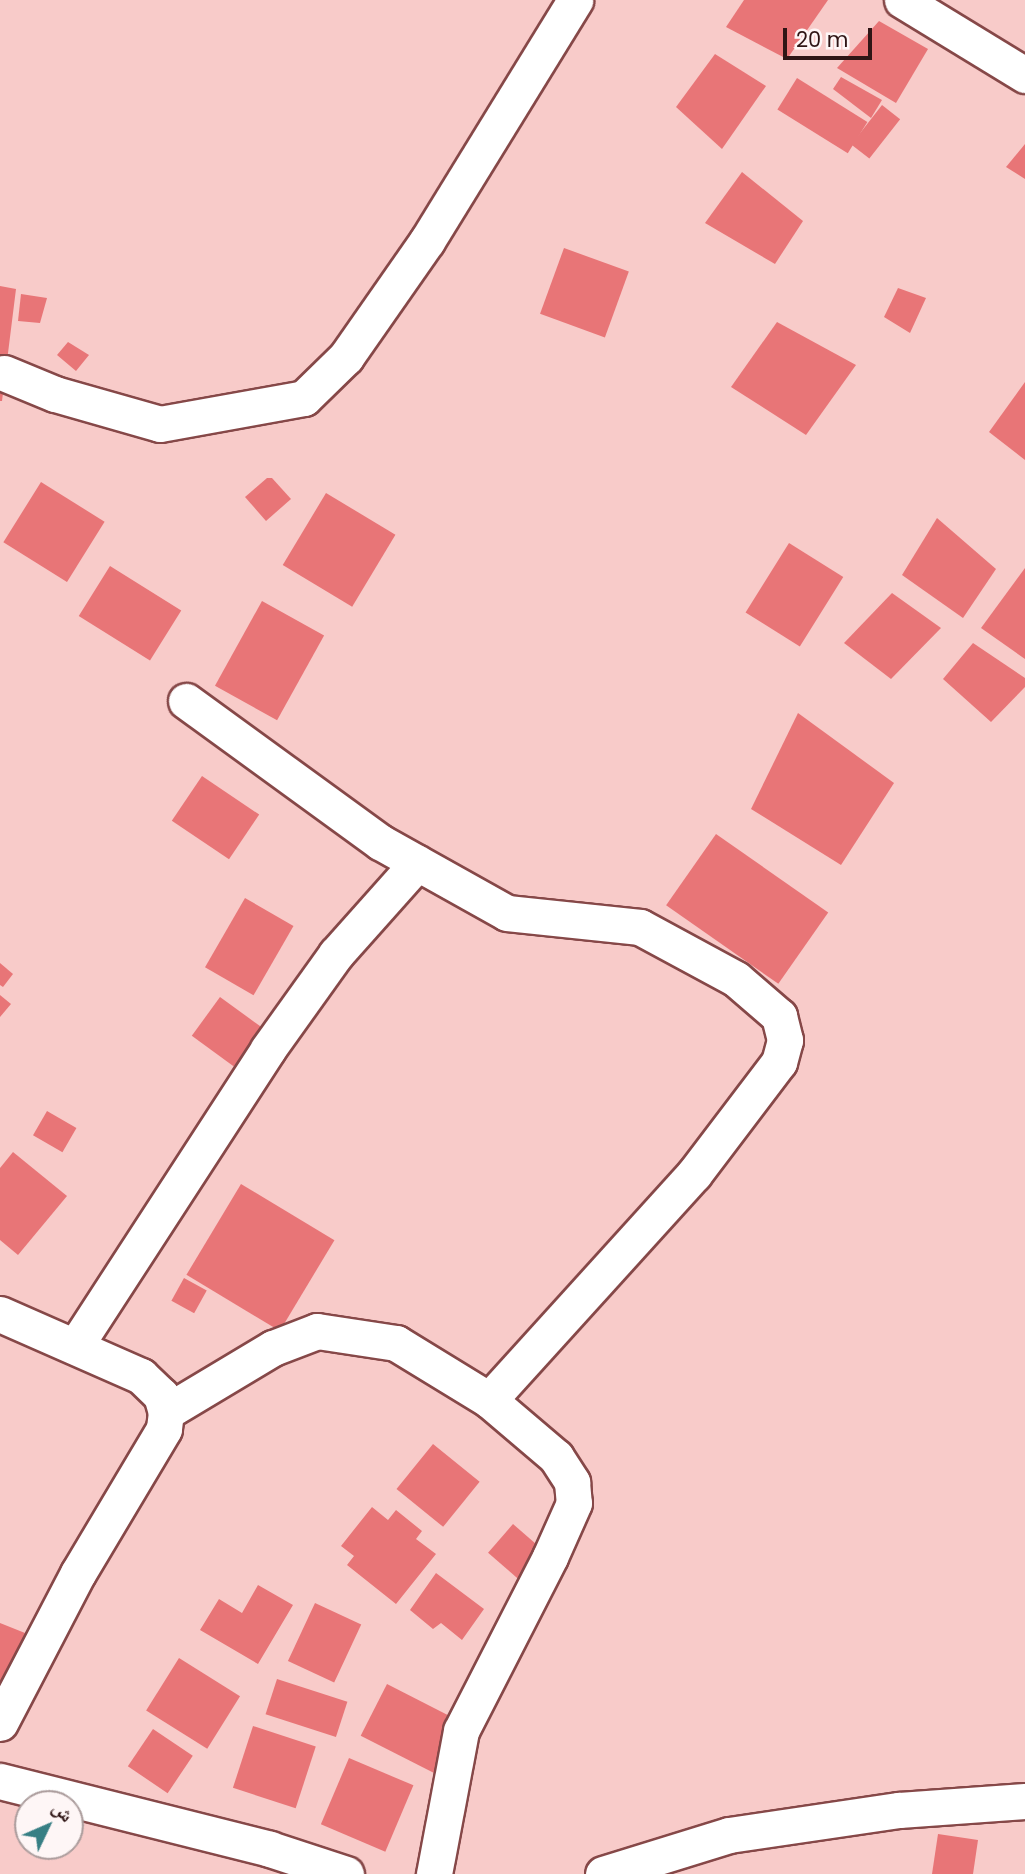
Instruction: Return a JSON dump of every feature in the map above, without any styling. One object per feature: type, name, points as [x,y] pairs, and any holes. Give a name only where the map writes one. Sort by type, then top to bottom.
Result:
[{"type":"street","points":[[4,373],[55,394],[160,424],[304,398],[346,357],[427,241],[575,0]]},
{"type":"street","points":[[902,0],[1025,75]]},
{"type":"street","points":[[186,701],[380,842],[506,913],[640,927],[678,945],[761,999],[779,1016],[785,1040],[779,1062],[694,1174],[489,1400]]},
{"type":"street","points":[[76,1345],[268,1049],[336,954],[417,863]]},
{"type":"street","points":[[0,1314],[76,1345],[141,1376],[161,1395],[166,1412],[164,1429],[78,1573],[0,1723]]},
{"type":"street","points":[[166,1412],[273,1348],[317,1331],[396,1343],[489,1400],[556,1457],[572,1482],[574,1503],[461,1731],[434,1874]]},
{"type":"street","points":[[0,1781],[270,1849],[346,1874]]},
{"type":"street","points":[[603,1874],[729,1835],[899,1810],[1025,1801]]},
{"type":"building","points":[[744,0],[828,0],[787,59],[726,27]]},
{"type":"building","points":[[879,21],[928,49],[896,103],[837,68]]},
{"type":"building","points":[[715,54],[766,86],[722,149],[676,107]]},
{"type":"building","points":[[841,77],[882,100],[871,118],[833,89]]},
{"type":"building","points":[[797,78],[867,122],[848,153],[777,109]]},
{"type":"building","points":[[882,105],[900,119],[869,159],[851,144]]},
{"type":"building","points":[[1025,144],[1025,179],[1006,167]]},
{"type":"building","points":[[742,172],[803,221],[775,264],[705,223]]},
{"type":"building","points":[[564,248],[629,272],[605,337],[540,314]]},
{"type":"building","points":[[0,286],[16,289],[2,401],[0,401]]},
{"type":"building","points":[[898,288],[926,298],[910,333],[884,317]]},
{"type":"building","points":[[21,294],[47,298],[40,323],[18,321]]},
{"type":"building","points":[[777,322],[856,365],[806,435],[731,387]]},
{"type":"building","points":[[68,342],[89,355],[76,371],[57,355]]},
{"type":"building","points":[[1025,382],[1025,460],[989,432]]},
{"type":"building","points":[[267,478],[272,478],[291,499],[266,521],[245,497]]},
{"type":"building","points":[[41,482],[105,522],[67,582],[3,542]]},
{"type":"building","points":[[326,493],[395,535],[352,607],[283,565]]},
{"type":"building","points":[[937,518],[996,569],[963,618],[902,575]]},
{"type":"building","points":[[789,543],[843,577],[800,646],[746,613]]},
{"type":"building","points":[[110,566],[181,611],[150,661],[79,616]]},
{"type":"building","points":[[1025,568],[1025,659],[981,628]]},
{"type":"building","points":[[892,593],[941,628],[891,679],[844,643]]},
{"type":"building","points":[[262,601],[324,635],[277,720],[215,686]]},
{"type":"building","points":[[973,643],[1025,678],[1025,687],[991,722],[943,679]]},
{"type":"building","points":[[798,713],[894,783],[841,865],[751,809]]},
{"type":"building","points":[[202,776],[259,815],[229,859],[172,821]]},
{"type":"building","points":[[716,834],[828,913],[778,984],[666,905]]},
{"type":"building","points":[[245,898],[293,926],[253,995],[205,967]]},
{"type":"building","points":[[0,963],[13,974],[3,987],[0,985]]},
{"type":"building","points":[[0,995],[11,1004],[0,1017]]},
{"type":"building","points":[[220,997],[262,1028],[234,1066],[192,1036]]},
{"type":"building","points":[[47,1111],[76,1128],[62,1152],[33,1135]]},
{"type":"building","points":[[13,1152],[67,1196],[18,1255],[0,1240],[0,1168]]},
{"type":"building","points":[[241,1184],[334,1240],[280,1331],[186,1275]]},
{"type":"building","points":[[184,1278],[207,1291],[194,1313],[171,1301]]},
{"type":"building","points":[[433,1444],[480,1482],[443,1527],[396,1489]]},
{"type":"building","points":[[372,1507],[388,1520],[396,1510],[422,1531],[416,1539],[436,1554],[396,1604],[347,1565],[354,1556],[341,1546]]},
{"type":"building","points":[[513,1524],[545,1552],[521,1581],[488,1553]]},
{"type":"building","points":[[436,1573],[484,1609],[462,1640],[441,1623],[433,1629],[410,1610]]},
{"type":"building","points":[[258,1585],[293,1605],[258,1664],[200,1630],[219,1599],[242,1613]]},
{"type":"building","points":[[315,1603],[361,1625],[334,1683],[288,1661]]},
{"type":"building","points":[[0,1623],[25,1633],[5,1685],[0,1683]]},
{"type":"building","points":[[179,1658],[240,1696],[207,1749],[146,1711]]},
{"type":"building","points":[[277,1679],[347,1702],[336,1737],[266,1714]]},
{"type":"building","points":[[387,1684],[462,1722],[436,1774],[361,1736]]},
{"type":"building","points":[[253,1726],[316,1746],[296,1808],[233,1788]]},
{"type":"building","points":[[153,1729],[193,1756],[168,1793],[128,1766]]},
{"type":"building","points":[[349,1758],[413,1785],[385,1852],[321,1824]]},
{"type":"building","points":[[938,1834],[978,1840],[973,1874],[932,1874]]}]
